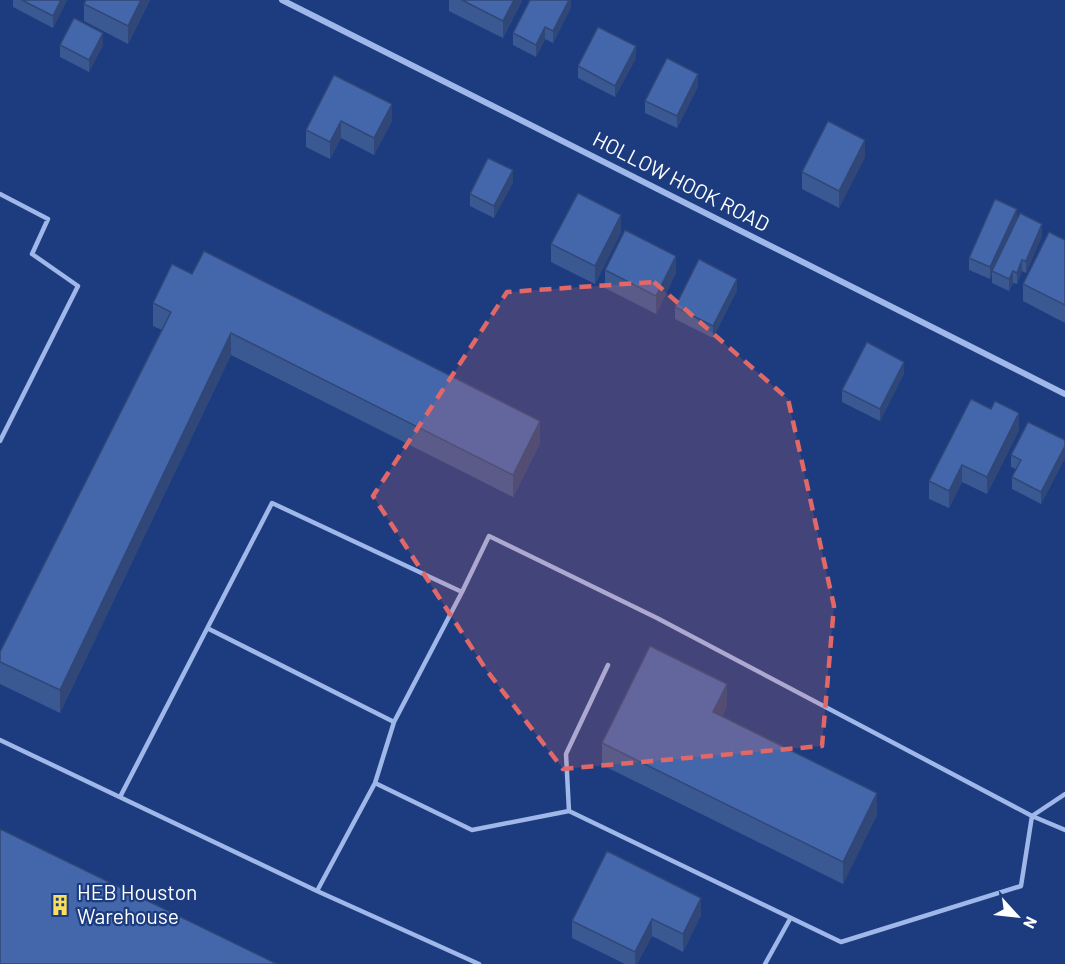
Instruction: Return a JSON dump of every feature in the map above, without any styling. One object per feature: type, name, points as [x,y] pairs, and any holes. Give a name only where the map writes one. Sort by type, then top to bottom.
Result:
[{"type":"street","name":"HOLLOW HOOK ROAD","points":[[282,0],[1065,394]]},
{"type":"lane","points":[[0,194],[48,219],[32,254],[78,286],[0,441]]},
{"type":"lane","points":[[120,797],[209,629],[272,503],[462,592]]},
{"type":"lane","points":[[317,891],[375,783],[394,722],[489,536],[657,618],[1032,816],[1065,830]]},
{"type":"lane","points":[[209,629],[394,722]]},
{"type":"lane","points":[[569,811],[566,754],[608,665]]},
{"type":"lane","points":[[0,740],[317,891],[479,964]]},
{"type":"lane","points":[[375,783],[472,830],[569,811],[841,942],[1021,886],[1032,816],[1065,794]]},
{"type":"lane","points":[[765,964],[790,919]]},
{"type":"highlighted area","points":[[654,282],[788,399],[834,606],[822,746],[563,769],[487,671],[373,496],[507,292]]},
{"type":"building","points":[[22,0],[61,0],[53,16]]},
{"type":"building","points":[[86,0],[141,0],[128,26],[84,4]]},
{"type":"building","points":[[462,0],[514,0],[503,21]]},
{"type":"building","points":[[530,0],[569,0],[553,31],[545,27],[536,45],[513,33]]},
{"type":"building","points":[[74,18],[103,33],[89,60],[60,45]]},
{"type":"building","points":[[598,27],[636,46],[615,86],[578,66]]},
{"type":"building","points":[[667,58],[698,74],[677,116],[645,101]]},
{"type":"building","points":[[334,75],[392,104],[374,138],[341,121],[330,142],[306,130]]},
{"type":"building","points":[[828,121],[865,140],[839,191],[802,172]]},
{"type":"building","points":[[488,158],[513,170],[494,206],[470,194]]},
{"type":"building","points":[[578,193],[621,215],[595,266],[551,244]]},
{"type":"building","points":[[995,199],[1017,209],[990,267],[969,258]]},
{"type":"building","points":[[1020,213],[1042,224],[1026,261],[1022,260],[1017,273],[1013,271],[1009,279],[992,271]]},
{"type":"building","points":[[625,230],[676,256],[656,296],[605,270]]},
{"type":"building","points":[[1049,232],[1065,240],[1065,305],[1023,284]]},
{"type":"building","points":[[204,251],[540,421],[513,475],[231,333],[60,690],[0,662],[0,652],[171,312],[153,303],[172,264],[192,274]]},
{"type":"building","points":[[699,259],[737,279],[713,326],[675,307]]},
{"type":"building","points":[[867,342],[904,362],[880,409],[842,390]]},
{"type":"building","points":[[971,399],[991,409],[995,401],[1019,413],[987,477],[962,465],[949,491],[929,481]]},
{"type":"building","points":[[1028,422],[1065,440],[1065,446],[1041,492],[1012,477],[1021,460],[1011,455]]},
{"type":"building","points":[[650,646],[727,684],[713,712],[877,793],[843,862],[602,743]]},
{"type":"building","name":"HEB Houston Warehouse","points":[[0,829],[277,964],[0,964]]},
{"type":"building","points":[[607,851],[701,898],[683,934],[652,919],[635,952],[572,921]]},
{"type":"place","name":"HEB Houston Warehouse","points":[[60,905]]}]
